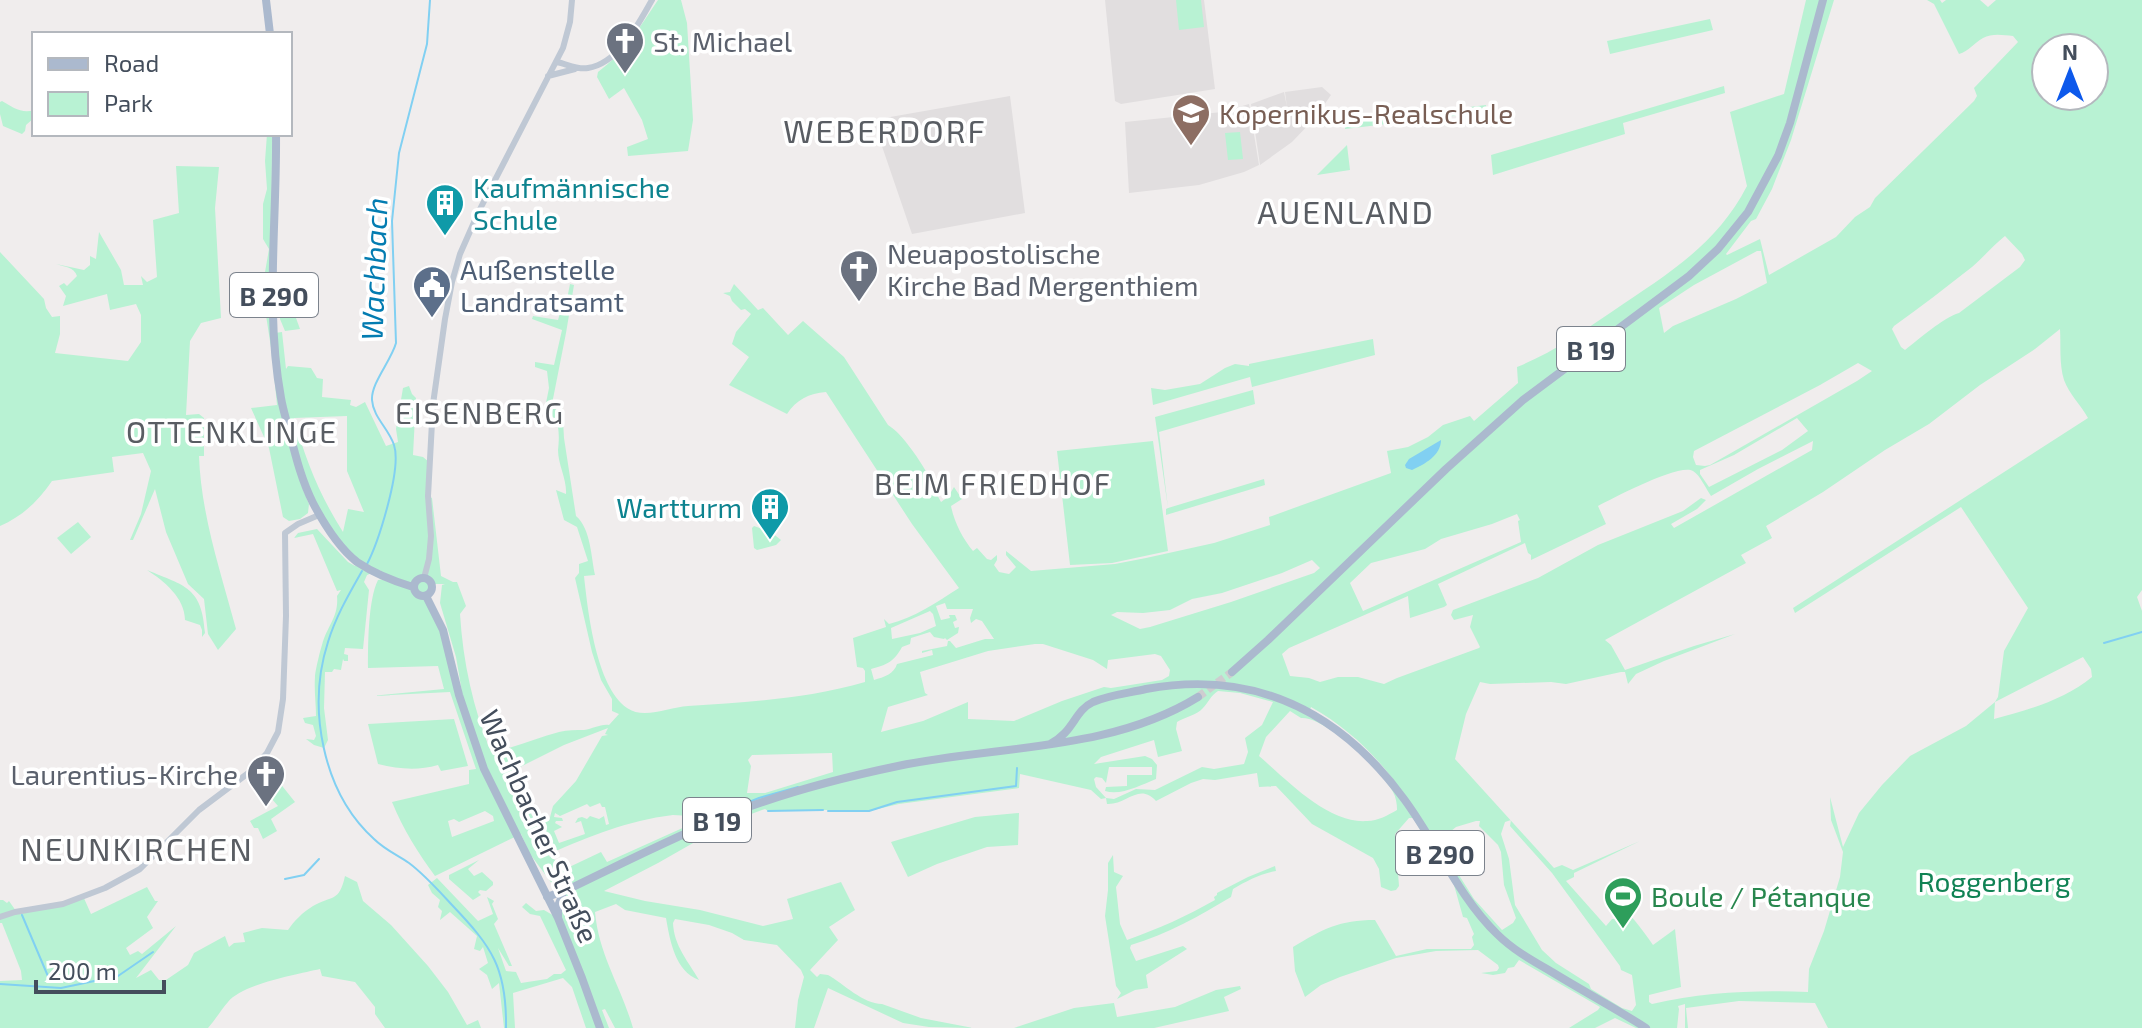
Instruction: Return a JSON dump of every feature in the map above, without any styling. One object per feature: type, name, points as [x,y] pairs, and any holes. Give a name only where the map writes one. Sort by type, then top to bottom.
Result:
[{"type":"main road","points":[[266,0],[270,32]]},
{"type":"main road","name":"B 19","points":[[1232,672],[1505,416],[1565,367],[1689,276],[1718,249],[1748,212],[1778,156],[1823,0]]},
{"type":"main road","name":"B 290","points":[[276,136],[274,309],[281,398],[302,478],[319,515],[346,552],[387,579],[413,587]]},
{"type":"main road","points":[[413,587],[417,579],[424,578]]},
{"type":"main road","name":"Wachbacher Straße","points":[[413,587],[418,595],[426,596],[431,592],[429,580],[424,578]]},
{"type":"main road","name":"Wachbacher Straße","points":[[426,596],[443,630],[459,697],[484,769],[558,918],[600,1028]]},
{"type":"main road","name":"B 290","points":[[1050,744],[1075,724],[1080,713],[1090,704],[1153,688],[1197,684],[1236,687],[1261,692],[1310,711],[1345,735],[1386,776],[1495,933],[1520,953],[1646,1028]]},
{"type":"main road","name":"B 19","points":[[548,899],[717,820],[807,788],[899,765],[1098,736],[1159,717],[1198,697]]},
{"type":"main road","points":[[1075,724],[1085,733],[1098,736]]},
{"type":"main road","name":"B 290","points":[[1075,724],[1075,741]]},
{"type":"main road","points":[[541,886],[548,891],[563,893],[558,918]]},
{"type":"street","name":"Wachbacher Straße","points":[[424,578],[431,536],[428,496],[433,404],[452,282],[460,254],[479,211],[563,48],[572,0]]},
{"type":"street","points":[[547,77],[595,66],[616,52],[652,0]]},
{"type":"street","points":[[563,48],[564,57],[579,68]]},
{"type":"street","points":[[557,62],[579,68]]},
{"type":"street","points":[[557,62],[567,70]]},
{"type":"street","points":[[0,917],[63,904],[105,888],[140,869],[199,810],[251,771],[266,755],[278,732],[283,699],[285,533],[319,515]]},
{"type":"shaded area","points":[[1105,0],[1204,0],[1215,89],[1121,104],[1115,101]]},
{"type":"shaded area","points":[[1322,87],[1331,95],[1315,118],[1292,142],[1260,165],[1251,104],[1284,92],[1287,107],[1285,92]]},
{"type":"shaded area","points":[[1010,96],[1025,213],[912,234],[873,120]]},
{"type":"shaded area","name":"Kopernikus-Realschule","points":[[1249,104],[1259,165],[1199,185],[1129,193],[1125,122],[1222,112]]},
{"type":"green space","points":[[658,0],[681,0],[687,23],[693,120],[688,151],[628,156],[627,147],[648,139],[642,120],[624,88],[609,99],[597,77],[598,72],[631,39]]},
{"type":"green space","points":[[1176,0],[1201,0],[1204,27],[1179,30]]},
{"type":"green space","name":"Roggenberg","points":[[1806,0],[1834,0],[1791,140],[1772,189],[1756,219],[1751,221],[1726,254],[1760,239],[1769,275],[1836,237],[1855,217],[1870,207],[1875,198],[1974,101],[1977,96],[1974,88],[2018,42],[2013,36],[1990,35],[1959,54],[1934,4],[1927,0],[1940,0],[1942,3],[1946,0],[1980,0],[1988,7],[1996,0],[2142,0],[2142,590],[2137,597],[2142,611],[2142,1028],[1828,1028],[1815,1003],[1739,1001],[1686,1008],[1688,1028],[1685,1028],[1685,1004],[1678,1006],[1677,1028],[1636,1028],[1615,1018],[1595,1028],[1569,1028],[1600,1007],[1519,960],[1505,973],[1481,973],[1499,968],[1478,950],[1436,951],[1396,958],[1321,985],[1305,997],[1295,971],[1293,947],[1332,927],[1375,920],[1396,956],[1427,949],[1471,949],[1474,934],[1467,918],[1463,917],[1454,885],[1413,818],[1409,818],[1395,834],[1399,886],[1391,891],[1381,887],[1379,869],[1373,858],[1312,824],[1276,786],[1259,787],[1257,773],[1203,779],[1156,801],[1150,796],[1138,794],[1107,804],[1106,798],[1101,799],[1091,790],[1020,774],[1019,788],[869,811],[765,809],[730,822],[604,891],[763,926],[793,919],[787,899],[841,882],[855,910],[829,927],[838,940],[810,970],[817,977],[820,974],[828,975],[868,1001],[921,1018],[973,1028],[903,1023],[828,988],[814,1028],[795,1028],[804,977],[777,945],[744,940],[709,925],[675,919],[674,931],[679,946],[699,980],[684,970],[679,962],[666,918],[625,910],[616,904],[595,912],[597,928],[633,1028],[615,1028],[605,1009],[602,1010],[609,1028],[586,1028],[572,987],[563,978],[513,993],[515,1028],[504,1028],[499,983],[492,989],[487,975],[479,969],[488,963],[483,947],[480,951],[474,949],[477,936],[450,912],[440,920],[440,900],[428,885],[437,878],[478,921],[493,914],[487,897],[494,901],[492,904],[498,919],[494,924],[512,966],[498,948],[506,971],[516,972],[521,983],[547,979],[566,970],[540,916],[530,914],[522,907],[526,903],[536,911],[544,910],[556,917],[558,906],[569,889],[560,881],[557,886],[553,885],[530,854],[521,834],[435,876],[411,840],[392,802],[469,784],[469,770],[476,769],[450,692],[371,696],[444,689],[438,666],[368,668],[372,599],[378,580],[386,579],[380,570],[367,575],[364,582],[369,590],[363,649],[345,648],[348,661],[343,659],[341,670],[325,672],[324,708],[328,740],[324,748],[306,739],[314,740],[316,736],[313,725],[305,723],[303,718],[316,716],[317,666],[341,590],[337,591],[313,534],[294,538],[298,533],[317,529],[348,562],[355,566],[359,559],[346,552],[308,493],[281,398],[275,333],[282,332],[286,369],[288,366],[311,368],[317,378],[323,379],[322,397],[351,400],[350,405],[356,407],[365,402],[386,446],[398,442],[396,429],[403,388],[409,386],[416,398],[413,455],[429,462],[428,496],[432,498],[441,576],[457,582],[466,606],[460,614],[466,667],[491,752],[559,732],[609,725],[619,714],[612,711],[612,699],[601,680],[592,652],[575,578],[579,573],[579,564],[588,561],[577,527],[564,520],[556,490],[566,494],[558,456],[558,426],[550,415],[551,404],[546,403],[549,388],[547,371],[535,367],[535,362],[554,365],[562,330],[532,319],[533,316],[558,320],[561,310],[565,309],[570,284],[574,285],[552,404],[562,404],[576,516],[588,536],[595,575],[584,576],[588,609],[595,647],[608,683],[627,708],[641,713],[799,696],[865,682],[865,671],[857,667],[853,638],[886,627],[884,619],[889,624],[916,614],[959,588],[912,524],[826,392],[804,398],[787,414],[729,385],[749,357],[732,344],[736,332],[751,314],[745,309],[741,310],[730,296],[723,293],[730,292],[734,284],[758,310],[763,308],[788,335],[803,321],[844,357],[888,425],[917,457],[941,502],[954,487],[962,499],[951,506],[959,530],[973,551],[977,548],[991,560],[997,555],[994,565],[999,572],[1009,574],[1016,567],[1006,551],[1031,571],[1115,564],[1214,543],[1270,525],[1269,517],[1391,473],[1387,451],[1408,447],[1443,425],[1470,416],[1474,421],[1518,383],[1517,367],[1555,349],[1590,327],[1671,271],[1721,226],[1747,186],[1730,112],[1784,94]],"holes":[[[2005,236],[2025,260],[2020,267],[1905,350],[1901,347],[1892,329],[1894,326],[1972,267]],[[1761,251],[1767,283],[1664,333],[1659,308],[1694,285]],[[2060,329],[2064,380],[2088,418],[1793,608],[1795,613],[1961,507],[2028,608],[2004,651],[1995,702],[1966,726],[1910,756],[1859,813],[1843,847],[1830,797],[1831,820],[1843,852],[1840,877],[1809,969],[1808,992],[1730,993],[1652,1004],[1649,995],[1681,987],[1675,929],[1653,945],[1629,914],[1610,899],[1608,903],[1617,908],[1620,919],[1612,919],[1606,926],[1566,881],[1574,877],[1574,873],[1640,841],[1573,870],[1562,865],[1554,868],[1511,821],[1510,826],[1552,873],[1621,970],[1632,975],[1636,1005],[1632,1011],[1591,989],[1589,984],[1542,950],[1515,905],[1509,859],[1501,834],[1505,822],[1511,820],[1455,759],[1466,714],[1480,682],[1566,684],[1625,672],[1628,684],[1636,674],[1735,634],[1625,670],[1605,640],[1746,563],[1741,555],[1772,538],[1766,526],[1929,424]],[[1858,363],[1872,371],[1710,465],[1696,465],[1694,451]],[[347,416],[347,471],[364,512],[348,509],[343,532],[320,491],[294,418]],[[1797,418],[1808,431],[1782,450],[1709,487],[1700,470],[1734,455]],[[1813,441],[1812,450],[1674,528],[1671,524],[1706,500],[1701,498],[1683,511],[1598,545],[1538,578],[1453,610],[1451,615],[1454,620],[1473,615],[1470,627],[1479,648],[1384,684],[1358,677],[1338,677],[1320,682],[1290,676],[1282,654],[1289,648],[1408,596],[1410,618],[1444,607],[1447,605],[1438,584],[1525,543],[1531,560],[1606,524],[1598,506],[1646,482],[1674,472],[1693,471],[1711,496]],[[1517,514],[1520,520],[1521,542],[1363,611],[1350,583],[1371,563],[1425,549],[1441,539]],[[1312,560],[1320,568],[1314,573],[1231,602],[1150,627],[1140,629],[1111,615],[1117,612],[1170,610],[1192,599],[1222,593]],[[432,584],[445,584],[442,585],[440,603],[456,657],[462,692],[429,594]],[[945,603],[947,609],[973,609],[971,623],[976,619],[982,621],[994,639],[956,648],[948,641],[947,646],[922,651],[932,650],[933,655],[897,664],[891,673],[874,680],[871,669],[893,659],[902,647],[910,644],[911,638],[930,632],[934,637],[947,640],[958,633],[959,627],[955,628],[953,622],[957,620],[955,615],[949,615],[950,618],[941,620],[936,606]],[[930,611],[936,626],[892,639],[891,628]],[[1035,644],[1093,660],[1107,669],[1108,660],[1155,654],[1161,656],[1170,670],[1169,676],[1162,680],[1104,687],[1014,721],[968,719],[968,702],[923,721],[881,732],[888,707],[928,695],[920,672],[988,651]],[[2083,657],[2092,677],[2081,685],[2045,703],[1994,719],[1995,702]],[[1218,691],[1273,702],[1262,725],[1245,738],[1248,752],[1244,764],[1214,769],[1202,767],[1155,790],[1136,789],[1114,799],[1106,798],[1096,787],[1096,777],[1106,783],[1109,767],[1152,767],[1152,775],[1127,775],[1127,786],[1106,787],[1105,791],[1124,791],[1156,779],[1157,765],[1145,756],[1094,764],[1101,757],[1154,740],[1158,757],[1182,751],[1177,722],[1200,710]],[[1311,707],[1358,740],[1396,783],[1310,710]],[[1290,711],[1324,726],[1365,758],[1387,782],[1397,810],[1367,821],[1338,815],[1309,799],[1259,756],[1266,737]],[[608,728],[605,734],[608,735],[602,736],[576,781],[553,806],[549,821],[534,819],[515,786],[512,771],[564,745]],[[832,753],[833,772],[765,793],[747,793],[751,766],[748,760],[752,755]],[[600,803],[605,807],[609,824],[606,825],[604,816],[599,819],[590,816],[587,819],[578,818],[575,823],[581,821],[585,834],[559,843],[554,831],[562,827],[555,823],[563,821],[554,817],[555,813],[560,816],[587,804],[590,807]],[[485,811],[493,816],[494,821],[452,837],[448,821],[454,819],[459,822]],[[673,815],[707,817],[607,862],[601,852],[563,870],[549,856],[625,825]],[[1480,821],[1479,826],[1501,852],[1504,885],[1516,918],[1513,923],[1502,930],[1474,899],[1440,845],[1440,840],[1456,827]]]},
{"type":"green space","points":[[1710,19],[1713,30],[1610,54],[1607,41]]},
{"type":"green space","points":[[1724,86],[1725,93],[1623,123],[1625,134],[1493,175],[1491,155]]},
{"type":"green space","points":[[0,102],[13,108],[32,110],[32,120],[22,134],[3,126]]},
{"type":"green space","points":[[1486,105],[1487,112],[1345,129],[1345,122]]},
{"type":"green space","points":[[1240,132],[1243,159],[1228,160],[1225,133]]},
{"type":"green space","points":[[267,136],[272,136],[271,334],[302,487],[309,504],[308,513],[300,519],[289,521],[283,517],[269,448],[251,408],[277,405],[265,309],[259,307],[269,249],[263,239],[263,204],[267,189]]},
{"type":"green space","points":[[1347,145],[1350,170],[1317,175]]},
{"type":"green space","points":[[176,166],[219,167],[215,208],[221,318],[201,323],[190,341],[186,415],[199,414],[204,418],[204,456],[199,456],[204,500],[236,629],[218,650],[208,634],[204,599],[188,584],[166,532],[155,489],[133,540],[130,540],[141,514],[151,471],[143,453],[112,457],[114,472],[52,481],[29,507],[0,526],[0,252],[44,299],[52,317],[60,316],[60,334],[55,353],[128,361],[141,342],[141,315],[136,304],[110,310],[107,294],[63,306],[66,296],[59,286],[64,283],[67,286],[77,276],[71,269],[56,264],[84,270],[90,265],[90,256],[96,259],[99,232],[121,270],[124,285],[143,285],[141,276],[147,282],[157,277],[153,220],[179,213]]},
{"type":"green space","points":[[290,296],[296,300],[296,318],[300,329],[285,331],[280,319],[279,299]]},
{"type":"green space","points":[[1373,339],[1375,355],[1252,387],[1250,377],[1153,405],[1151,388],[1165,390],[1200,384],[1235,364],[1249,366]]},
{"type":"green space","points":[[1253,390],[1255,404],[1159,432],[1168,508],[1155,417]]},
{"type":"green space","points":[[1153,441],[1168,551],[1112,563],[1070,565],[1057,451]]},
{"type":"green space","points":[[1264,479],[1265,485],[1166,515],[1166,509]]},
{"type":"green space","points":[[78,522],[91,537],[71,554],[57,538]]},
{"type":"green space","points":[[754,526],[771,532],[781,540],[776,545],[757,550],[754,548]]},
{"type":"green space","points":[[147,570],[181,585],[195,597],[203,618],[205,633],[202,637],[200,625],[185,620],[181,604],[172,591]]},
{"type":"green space","points":[[454,719],[468,766],[441,771],[438,765],[408,769],[378,764],[368,724]]},
{"type":"green space","points":[[271,772],[295,802],[271,819],[277,831],[263,839],[250,821],[278,806],[264,790],[259,794],[255,789]]},
{"type":"green space","points":[[1019,813],[1018,845],[987,847],[908,877],[891,842],[975,817]]},
{"type":"green space","points":[[1113,855],[1114,872],[1123,876],[1116,887],[1120,924],[1127,940],[1194,911],[1215,900],[1217,893],[1248,877],[1275,866],[1276,871],[1233,889],[1231,897],[1183,924],[1131,945],[1136,961],[1183,946],[1187,949],[1146,975],[1148,988],[1135,990],[1117,999],[1121,993],[1116,986],[1105,916],[1108,863]]},
{"type":"green space","points":[[479,860],[468,869],[474,876],[482,872],[493,885],[486,891],[480,890],[481,895],[473,900],[449,879],[449,875]]},
{"type":"green space","points":[[345,876],[357,882],[363,901],[391,925],[428,966],[467,1025],[478,1020],[481,1028],[385,1028],[375,1014],[375,1007],[355,982],[322,976],[320,969],[245,990],[228,1002],[208,1028],[0,1028],[0,981],[22,980],[0,923],[0,900],[9,901],[16,911],[63,904],[83,896],[91,914],[147,887],[158,901],[147,917],[153,928],[126,948],[130,955],[138,951],[142,954],[176,926],[136,978],[151,970],[159,980],[166,980],[188,965],[194,953],[225,936],[229,947],[245,942],[243,933],[262,928],[288,930],[309,908],[334,897],[340,891]]},
{"type":"green space","points":[[1240,986],[1241,989],[1224,997],[1229,1011],[1154,1028],[1014,1028],[1074,1008],[1114,1003],[1117,1017],[1175,1007],[1216,990]]},
{"type":"water","points":[[1441,440],[1431,458],[1412,470],[1406,468],[1409,459]]},
{"type":"waterway","name":"Wachbach","points":[[366,566],[377,541],[395,471],[394,445],[375,412],[372,400],[375,386],[396,343],[392,221],[399,153],[427,44],[430,0]]},
{"type":"waterway","name":"Wachbach","points":[[362,571],[335,623],[322,667],[320,721],[331,773],[356,820],[378,843],[426,878],[487,947],[504,989],[506,1028]]},
{"type":"waterway","points":[[2104,643],[2142,632]]},
{"type":"waterway","points":[[828,811],[869,811],[897,802],[1016,786],[1017,768]]},
{"type":"waterway","points":[[717,815],[798,787]]},
{"type":"waterway","points":[[768,811],[823,810]]},
{"type":"waterway","points":[[285,879],[304,875],[319,859]]},
{"type":"waterway","points":[[22,915],[50,981]]},
{"type":"waterway","points":[[0,984],[61,988],[118,976],[153,952]]},
{"type":"tunnel","points":[[1198,697],[1232,672]]},
{"type":"place","name":"St. Michael","points":[[625,75]]},
{"type":"place","name":"Kopernikus-Realschule","points":[[1191,147]]},
{"type":"place","name":"Kaufmännische Schule","points":[[445,237]]},
{"type":"place","name":"Neuapostolische Kirche Bad Mergenthiem","points":[[859,303]]},
{"type":"place","name":"Außenstelle Landratsamt","points":[[432,319]]},
{"type":"place","name":"Wartturm","points":[[770,541]]},
{"type":"place","name":"Laurentius-Kirche","points":[[266,808]]},
{"type":"place","name":"Boule / Pétanque","points":[[1623,930]]},
{"type":"district","name":"WEBERDORF","points":[[885,130]]},
{"type":"district","name":"AUENLAND","points":[[1346,211]]},
{"type":"district","name":"EISENBERG","points":[[480,412]]},
{"type":"district","name":"OTTENKLINGE","points":[[232,431]]},
{"type":"district","name":"BEIM FRIEDHOF","points":[[993,483]]},
{"type":"district","name":"NEUNKIRCHEN","points":[[137,848]]}]
